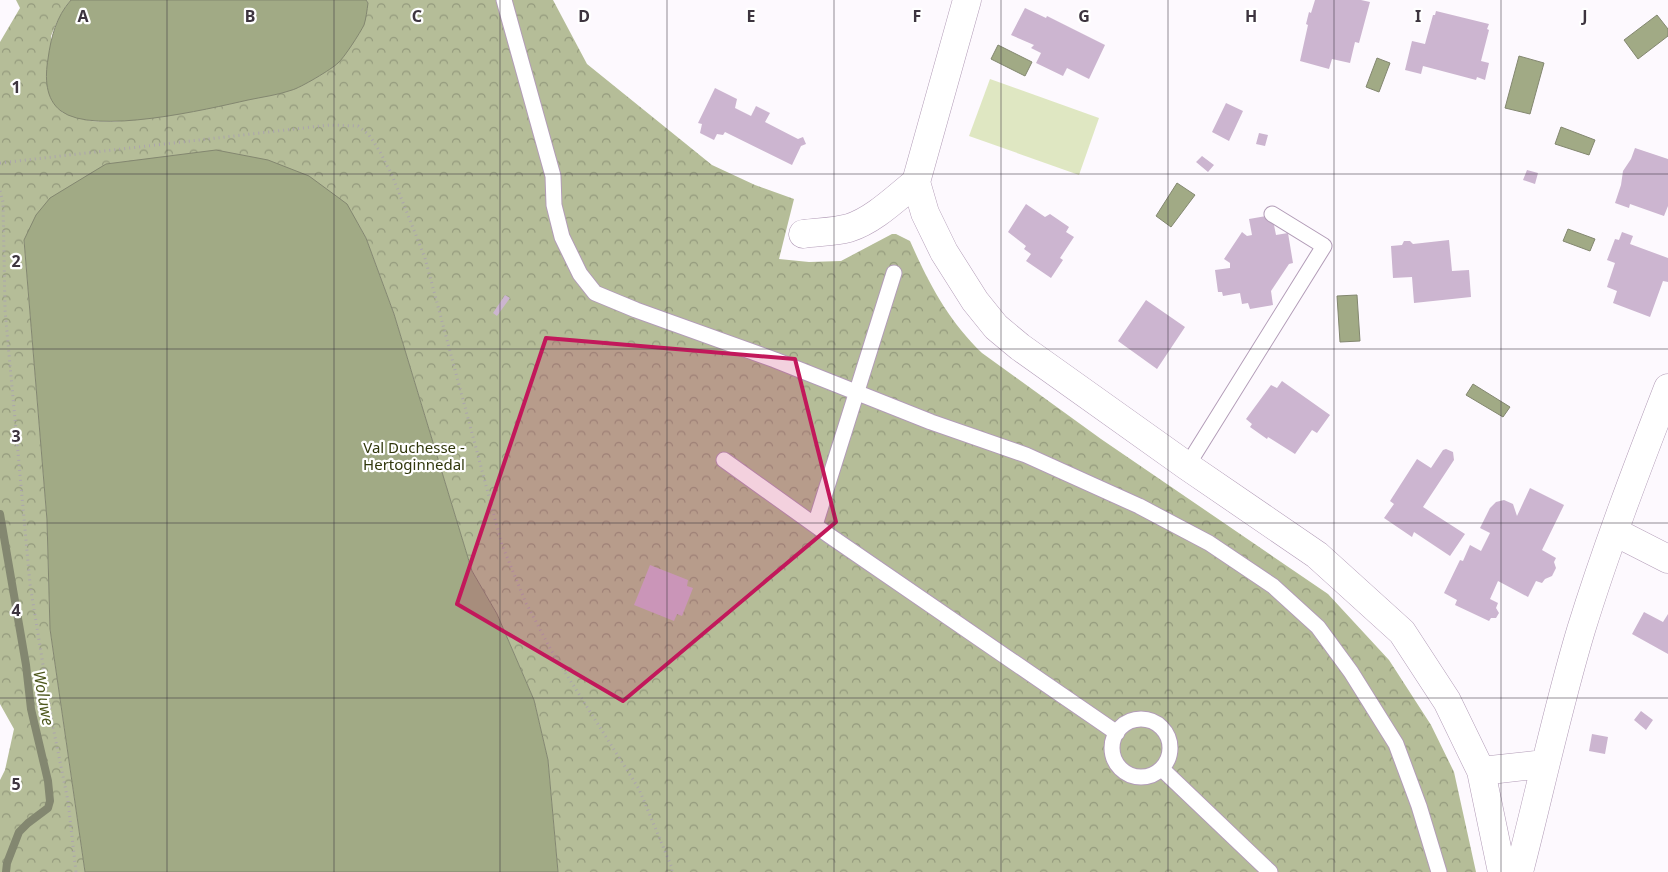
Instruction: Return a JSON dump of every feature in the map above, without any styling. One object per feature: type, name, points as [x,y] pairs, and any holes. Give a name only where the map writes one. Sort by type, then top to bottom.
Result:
[{"type":"street","points":[[966,0],[916,182],[925,213],[944,252],[975,301],[996,327],[1020,347],[1187,466],[1318,555],[1402,632],[1447,701],[1481,771],[1502,872]]},
{"type":"street","points":[[803,234],[847,228],[859,224],[877,213],[916,182]]},
{"type":"street","points":[[1519,872],[1544,764],[1581,630],[1668,388]]},
{"type":"street","points":[[1615,532],[1668,559]]},
{"type":"street","points":[[1481,771],[1544,764]]},
{"type":"lane","points":[[504,0],[553,176],[554,205],[562,237],[580,274],[596,293],[636,310],[775,360],[931,422],[1026,455],[1139,506],[1209,543],[1272,586],[1318,626],[1351,672],[1396,744],[1419,806],[1439,872]]},
{"type":"lane","points":[[1187,466],[1324,246],[1272,214]]},
{"type":"lane","points":[[815,525],[894,272]]},
{"type":"lane","points":[[724,460],[1117,733]]},
{"type":"lane","points":[[1137,719],[1156,723],[1166,734],[1171,748],[1170,758],[1165,767],[1149,777],[1139,778],[1130,776],[1122,771],[1112,755],[1112,745],[1117,733],[1128,722],[1137,719]]},
{"type":"lane","points":[[1162,769],[1270,872]]},
{"type":"path","points":[[0,163],[328,125],[358,126],[369,135],[392,175],[425,258],[502,545],[526,603],[552,650],[639,790],[672,872]]},
{"type":"path","points":[[0,191],[3,202],[5,310],[30,584],[53,727],[68,801],[76,872]]},
{"type":"highlighted area","points":[[546,338],[795,359],[836,522],[623,701],[457,604]]},
{"type":"shaded area","points":[[71,0],[366,0],[368,3],[364,25],[341,60],[323,74],[296,89],[276,95],[180,114],[124,121],[99,121],[77,118],[61,111],[52,100],[47,87],[47,66],[53,35],[61,13]]},
{"type":"shaded area","points":[[1657,15],[1668,29],[1668,36],[1638,59],[1624,40]]},
{"type":"shaded area","points":[[998,45],[1032,62],[1025,76],[991,59]]},
{"type":"shaded area","points":[[1519,56],[1544,63],[1530,114],[1505,108]]},
{"type":"shaded area","points":[[1377,58],[1390,63],[1379,92],[1366,87]]},
{"type":"shaded area","points":[[990,79],[1099,118],[1079,175],[969,136]]},
{"type":"shaded area","points":[[1561,127],[1595,140],[1589,155],[1555,144]]},
{"type":"shaded area","points":[[216,150],[268,160],[309,176],[347,204],[366,238],[394,314],[472,571],[497,614],[534,700],[548,760],[558,872],[85,872],[50,629],[47,520],[24,240],[36,215],[50,198],[106,164]]},
{"type":"shaded area","points":[[1177,183],[1195,195],[1171,227],[1156,216]]},
{"type":"shaded area","points":[[1568,229],[1595,239],[1590,251],[1563,241]]},
{"type":"shaded area","points":[[1357,295],[1360,341],[1340,342],[1337,296]]},
{"type":"shaded area","points":[[1473,384],[1510,407],[1503,417],[1466,395]]},
{"type":"green space","name":"Val Duchesse - Hertoginnedal","points":[[16,0],[71,0],[57,22],[51,36],[51,99],[62,112],[91,121],[113,122],[164,116],[368,3],[366,0],[553,0],[587,64],[712,165],[755,185],[794,199],[779,259],[809,262],[841,261],[892,234],[910,241],[940,301],[959,328],[982,353],[1101,439],[1328,594],[1389,660],[1431,725],[1454,772],[1476,872],[558,872],[548,760],[534,700],[497,614],[472,571],[394,314],[366,238],[357,222],[24,240],[47,520],[50,629],[85,872],[0,872],[0,780],[5,770],[14,729],[0,704],[0,42],[20,8]]},
{"type":"building","points":[[1315,0],[1361,0],[1370,2],[1359,43],[1355,42],[1350,63],[1332,59],[1329,69],[1300,61],[1308,25],[1306,24]]},
{"type":"building","points":[[1025,8],[1046,18],[1047,16],[1105,45],[1089,79],[1067,68],[1063,76],[1036,63],[1041,53],[1031,48],[1034,45],[1011,35]]},
{"type":"building","points":[[1436,11],[1489,24],[1481,61],[1489,63],[1485,80],[1477,77],[1476,80],[1423,66],[1421,74],[1405,70],[1412,41],[1425,44],[1433,15],[1435,15]]},
{"type":"building","points":[[715,88],[737,99],[735,108],[751,116],[756,106],[770,113],[765,122],[798,139],[803,137],[806,144],[801,146],[792,165],[725,132],[723,135],[717,134],[714,140],[700,133],[702,124],[698,123]]},
{"type":"building","points":[[1226,103],[1243,111],[1229,141],[1212,132]]},
{"type":"building","points":[[1259,133],[1268,135],[1265,146],[1256,144]]},
{"type":"building","points":[[1635,148],[1668,159],[1668,206],[1664,216],[1630,204],[1629,208],[1615,203],[1623,171],[1631,159]]},
{"type":"building","points":[[1202,156],[1214,165],[1208,172],[1196,162]]},
{"type":"building","points":[[1527,170],[1538,173],[1535,184],[1523,180]]},
{"type":"building","points":[[1026,204],[1045,217],[1050,214],[1069,227],[1066,232],[1074,237],[1060,258],[1063,260],[1051,278],[1026,261],[1031,254],[1024,249],[1026,246],[1008,232]]},
{"type":"building","points":[[1272,215],[1276,235],[1288,233],[1293,263],[1289,264],[1271,291],[1273,305],[1250,309],[1248,303],[1242,304],[1240,293],[1223,296],[1222,292],[1218,292],[1215,270],[1230,268],[1230,263],[1224,259],[1242,232],[1247,236],[1252,235],[1249,219]]},
{"type":"building","points":[[1622,232],[1633,236],[1630,244],[1668,258],[1668,282],[1663,281],[1650,317],[1613,303],[1617,291],[1607,287],[1615,263],[1607,260],[1615,239],[1619,240]]},
{"type":"building","points":[[1449,240],[1452,271],[1469,270],[1471,297],[1414,303],[1412,277],[1393,278],[1391,246],[1402,245],[1404,241],[1410,241],[1413,244]]},
{"type":"building","points":[[505,295],[510,298],[497,316],[493,313]]},
{"type":"building","points":[[1146,300],[1185,327],[1157,369],[1118,341]]},
{"type":"building","points":[[1282,381],[1330,415],[1317,433],[1312,430],[1295,454],[1268,437],[1267,439],[1250,427],[1252,424],[1246,419],[1271,385],[1277,388]]},
{"type":"building","points":[[1446,449],[1453,452],[1454,460],[1423,507],[1465,534],[1450,556],[1414,532],[1412,537],[1384,518],[1394,504],[1390,501],[1417,459],[1431,468],[1443,450]]},
{"type":"building","points":[[1530,488],[1564,505],[1542,550],[1556,558],[1554,562],[1556,568],[1552,576],[1545,579],[1542,583],[1536,581],[1528,597],[1498,581],[1490,599],[1498,603],[1496,608],[1499,613],[1496,618],[1491,618],[1489,621],[1455,605],[1457,600],[1444,593],[1460,560],[1463,561],[1470,545],[1481,551],[1490,533],[1480,528],[1490,508],[1496,502],[1504,500],[1513,504],[1517,516]]},
{"type":"building","points":[[650,565],[688,580],[687,586],[693,588],[682,616],[677,614],[674,621],[634,605]]},
{"type":"building","points":[[1644,612],[1663,622],[1668,614],[1668,654],[1632,634]]},
{"type":"building","points":[[1641,711],[1653,720],[1646,730],[1634,720]]},
{"type":"building","points":[[1592,734],[1608,737],[1605,754],[1589,751]]},
{"type":"waterway","name":"Woluwe","points":[[0,514],[26,665],[31,709],[48,781],[50,801],[48,808],[19,832],[7,863],[6,872]]}]
